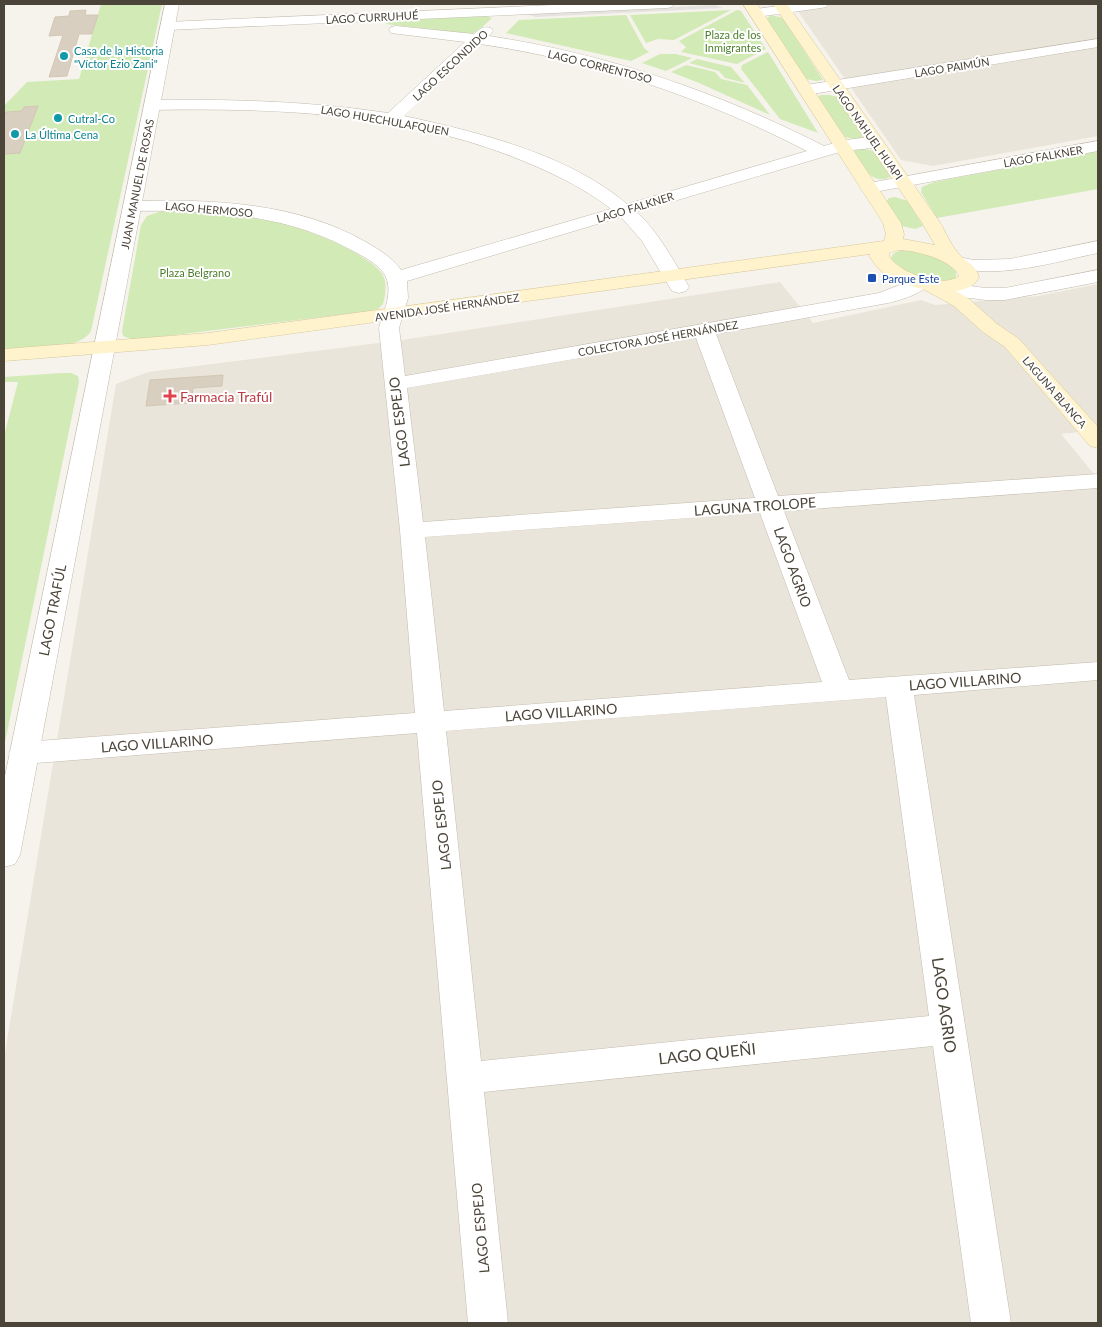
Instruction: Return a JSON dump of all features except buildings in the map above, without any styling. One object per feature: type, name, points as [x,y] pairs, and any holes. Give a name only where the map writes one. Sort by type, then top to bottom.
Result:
[{"type":"main road","name":"LAGO NAHUEL HUAPI","points":[[782,6],[960,265]]},
{"type":"main road","points":[[753,8],[894,227],[896,234],[891,246],[881,250],[879,256],[881,262],[888,268]]},
{"type":"main road","name":"AVENIDA JOSÉ HERNÁNDEZ","points":[[4,355],[175,358],[391,321],[676,281],[908,244],[920,246],[960,265]]},
{"type":"main road","name":"AVENIDA JOSÉ HERNÁNDEZ","points":[[676,281],[861,263],[888,268],[930,286]]},
{"type":"main road","points":[[930,286],[952,287],[968,281],[960,265]]},
{"type":"main road","name":"LAGUNA BLANCA","points":[[960,265],[1004,325],[1012,343]]},
{"type":"main road","name":"LAGUNA BLANCA","points":[[930,286],[961,302],[990,328],[1012,343],[1098,441]]},
{"type":"main road","name":"AVENIDA JOSÉ HERNÁNDEZ","points":[[4,372],[102,357]]},
{"type":"street","name":"JUAN MANUEL DE ROSAS","points":[[102,357],[172,4]]},
{"type":"street","name":"LAGO CURRUHUÉ","points":[[168,26],[370,10],[507,11],[667,4]]},
{"type":"street","points":[[753,8],[821,4]]},
{"type":"street","name":"LAGO CORRENTOSO","points":[[370,10],[372,25],[378,28],[476,40],[586,60],[649,78],[708,100],[823,152]]},
{"type":"street","name":"LAGO ESCONDIDO","points":[[392,118],[507,11]]},
{"type":"street","name":"LAGO PAIMÚN","points":[[806,90],[1098,43]]},
{"type":"street","name":"LAGO HUECHULAFQUEN","points":[[152,105],[228,103],[327,109],[392,118],[452,131],[528,156],[583,182],[625,211],[645,232],[676,281]]},
{"type":"street","name":"LAGO FALKNER","points":[[396,278],[842,146],[876,143]]},
{"type":"street","name":"LAGO FALKNER","points":[[869,188],[1098,146]]},
{"type":"street","name":"LAGO HERMOSO","points":[[132,206],[173,205],[228,209],[302,223],[339,235],[360,246],[386,264],[396,278]]},
{"type":"street","name":"AVENIDA JOSÉ HERNÁNDEZ","points":[[960,265],[995,267],[1098,247]]},
{"type":"street","name":"AVENIDA JOSÉ HERNÁNDEZ","points":[[930,286],[981,294],[1010,294],[1098,276]]},
{"type":"street","points":[[391,321],[398,293],[396,278]]},
{"type":"street","name":"COLECTORA JOSÉ HERNÁNDEZ","points":[[395,384],[881,299],[930,286]]},
{"type":"street","name":"LAGO ESPEJO","points":[[391,321],[395,384],[412,530],[488,1323]]},
{"type":"street","name":"LAGO AGRIO","points":[[704,330],[839,691]]},
{"type":"street","name":"LAGO TRAFÚL","points":[[4,855],[102,357]]},
{"type":"street","name":"LAGUNA TROLOPE","points":[[412,530],[1098,481]]},
{"type":"street","name":"LAGO VILLARINO","points":[[24,753],[1098,671]]},
{"type":"street","name":"LAGO AGRIO","points":[[899,686],[991,1323]]},
{"type":"street","name":"LAGO QUEÑI","points":[[466,1078],[949,1028]]},
{"type":"shaded area","points":[[793,4],[1098,4],[1098,136],[933,166],[901,160]]},
{"type":"shaded area","points":[[715,5],[723,8],[536,17],[526,14]]},
{"type":"shaded area","points":[[780,282],[813,323],[921,300],[935,305],[1038,296],[1098,284],[1098,430],[1061,434],[1098,479],[1098,1323],[4,1323],[4,1059],[116,384],[148,372],[402,340]]},
{"type":"green space","points":[[101,4],[162,4],[91,331],[76,342],[64,345],[4,350],[4,106],[27,82],[79,79]]},
{"type":"green space","name":"Plaza de los Inmigrantes","points":[[731,10],[674,40],[658,39],[646,43],[630,15]]},
{"type":"green space","name":"Plaza de los Inmigrantes","points":[[737,10],[741,11],[766,49],[737,64],[681,52],[686,47],[679,41]]},
{"type":"green space","points":[[626,15],[644,48],[649,52],[631,61],[506,33],[519,20]]},
{"type":"green space","points":[[771,15],[783,18],[823,80],[806,79],[766,19]]},
{"type":"green space","points":[[486,16],[492,18],[478,31],[471,34],[386,24],[389,21],[398,20]]},
{"type":"green space","name":"Plaza de los Inmigrantes","points":[[768,52],[818,133],[780,119],[741,69],[742,65]]},
{"type":"green space","name":"Plaza de los Inmigrantes","points":[[660,54],[676,54],[692,58],[666,71],[642,63]]},
{"type":"green space","points":[[697,59],[731,67],[745,83],[725,78],[719,71],[689,63]]},
{"type":"green space","points":[[686,65],[715,72],[721,79],[747,85],[770,115],[671,72]]},
{"type":"green space","points":[[821,95],[837,97],[863,135],[862,138],[845,137],[818,97]]},
{"type":"green space","points":[[862,148],[873,151],[890,174],[890,177],[877,179],[868,173],[854,151]]},
{"type":"green space","points":[[1098,151],[1098,189],[937,218],[921,192],[922,187],[934,182]]},
{"type":"green space","points":[[895,197],[908,201],[923,226],[915,229],[902,226],[886,202],[889,198]]},
{"type":"green space","name":"Plaza Belgrano","points":[[162,211],[212,211],[239,215],[268,220],[322,236],[345,247],[379,270],[385,281],[383,304],[378,309],[370,311],[142,339],[131,339],[123,336],[122,331],[141,225],[147,216]]},
{"type":"green space","points":[[905,250],[940,259],[956,271],[956,278],[940,282],[931,281],[904,270],[891,259],[894,253]]},
{"type":"green space","points":[[71,373],[78,376],[79,382],[4,747],[4,436],[18,382],[4,382],[4,377]]},
{"type":"place","name":"Casa de la Historia \"Víctor Ezio Zani\"","points":[[64,56]]},
{"type":"place","name":"Cutral-Co","points":[[58,118]]},
{"type":"place","name":"La Última Cena","points":[[15,134]]},
{"type":"place","name":"Parque Este","points":[[872,278]]},
{"type":"place","name":"Farmacia Trafúl","points":[[170,396]]}]
